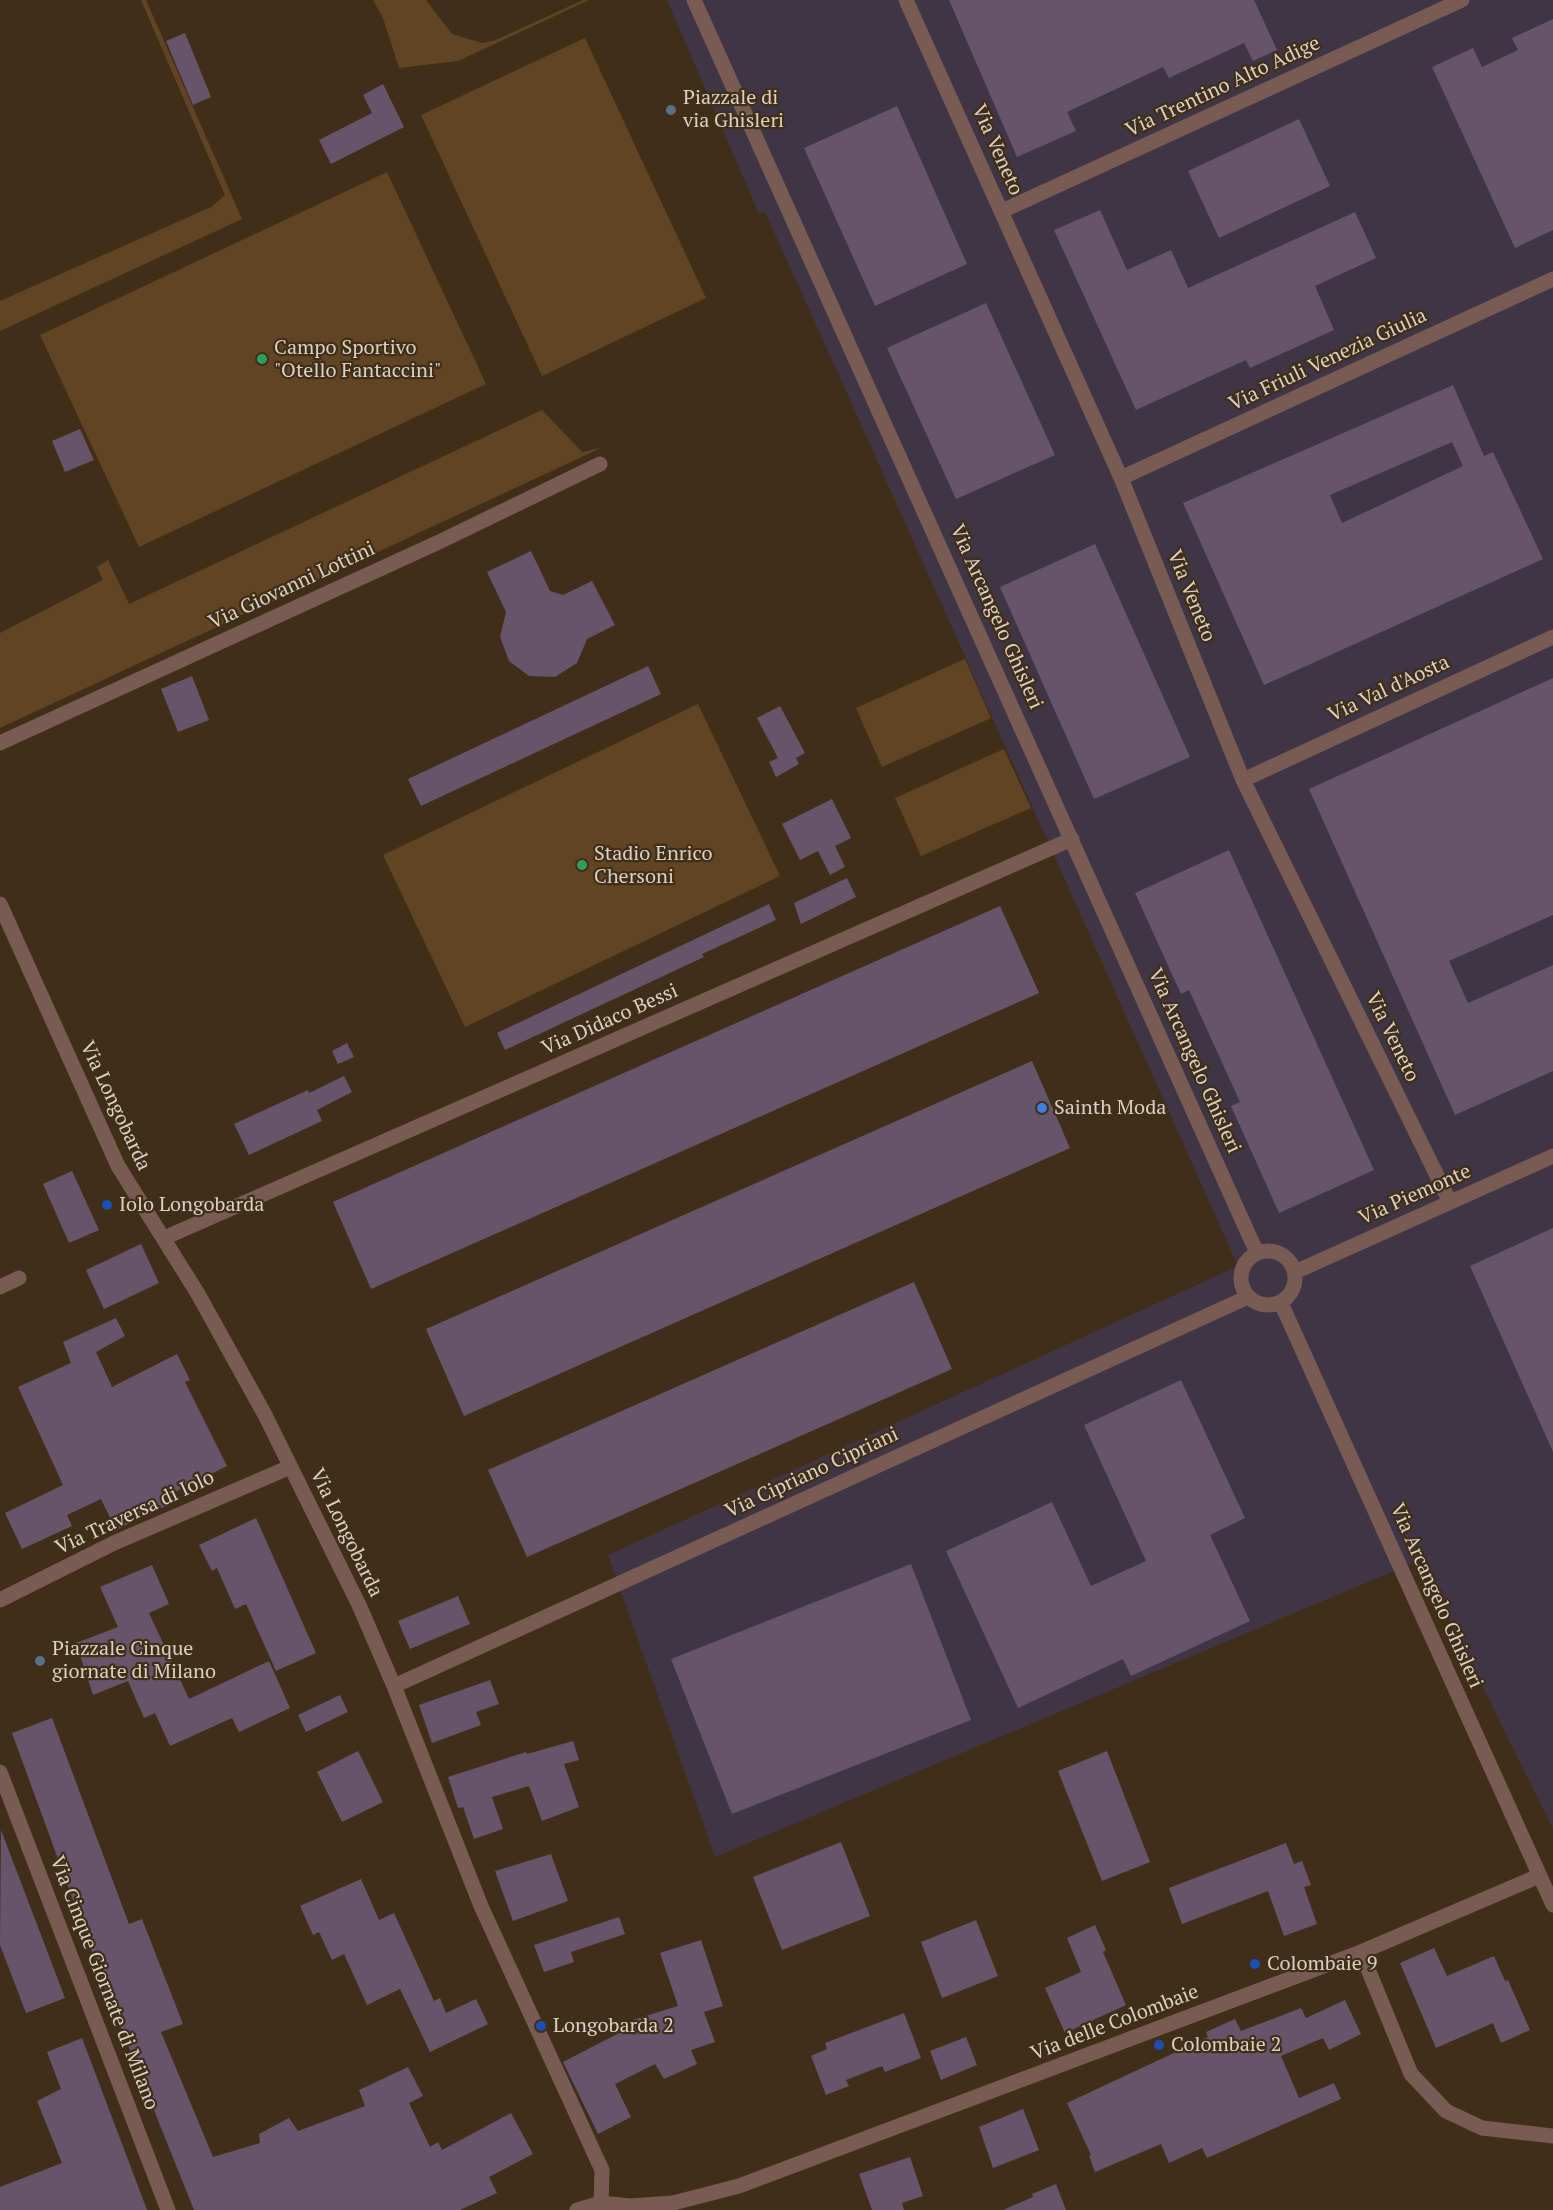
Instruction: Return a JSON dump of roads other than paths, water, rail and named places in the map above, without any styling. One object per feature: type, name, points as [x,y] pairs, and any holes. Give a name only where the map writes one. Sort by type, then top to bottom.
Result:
[{"type":"street","name":"Via Arcangelo Ghisleri","points":[[694,0],[1257,1253]]},
{"type":"street","name":"Via Veneto","points":[[906,0],[1121,478],[1243,780],[1450,1202]]},
{"type":"street","name":"Via Trentino Alto Adige","points":[[1002,211],[1462,0]]},
{"type":"street","name":"Via Friuli Venezia Giulia","points":[[1121,478],[1553,279]]},
{"type":"street","name":"Via Giovanni Lottini","points":[[0,743],[439,542],[600,464]]},
{"type":"street","name":"Via Val d'Aosta","points":[[1243,780],[1553,637]]},
{"type":"street","name":"Via Didaco Bessi","points":[[164,1238],[1072,839]]},
{"type":"street","name":"Via Longobarda","points":[[0,904],[118,1166],[164,1238],[254,1395],[359,1605],[394,1686],[481,1906],[602,2170],[601,2203]]},
{"type":"street","name":"Via Piemonte","points":[[1295,1272],[1553,1156]]},
{"type":"street","points":[[1264,1251],[1280,1254],[1292,1264],[1295,1272],[1294,1290],[1281,1303],[1264,1306],[1248,1297],[1243,1290],[1241,1273],[1250,1258],[1257,1253],[1264,1251]]},
{"type":"street","points":[[0,1287],[19,1278]]},
{"type":"street","name":"Via Cipriano Cipriani","points":[[394,1686],[1248,1297]]},
{"type":"street","name":"Via Arcangelo Ghisleri","points":[[1281,1303],[1553,1905]]},
{"type":"street","name":"Via Traversa di Iolo","points":[[0,1600],[114,1543],[290,1467]]},
{"type":"street","name":"Via Cinque Giornate di Milano","points":[[0,1772],[168,2210]]},
{"type":"street","name":"Via delle Colombaie","points":[[601,2203],[630,2206],[673,2203],[739,2186],[1361,1952],[1539,1876]]},
{"type":"street","points":[[1361,1952],[1411,2074],[1446,2111],[1482,2128],[1553,2136]]},
{"type":"street","points":[[577,2210],[601,2203]]},
{"type":"place","name":"Piazzale di via Ghisleri","points":[[671,110]]},
{"type":"place","name":"Campo Sportivo \"Otello Fantaccini\"","points":[[262,359]]},
{"type":"place","name":"Stadio Enrico Chersoni","points":[[582,865]]},
{"type":"place","name":"Sainth Moda","points":[[1042,1108]]},
{"type":"place","name":"Iolo Longobarda","points":[[107,1205]]},
{"type":"place","name":"Piazzale Cinque giornate di Milano","points":[[40,1661]]},
{"type":"place","name":"Colombaie 9","points":[[1255,1964]]},
{"type":"place","name":"Longobarda 2","points":[[541,2026]]},
{"type":"place","name":"Colombaie 2","points":[[1159,2045]]}]
